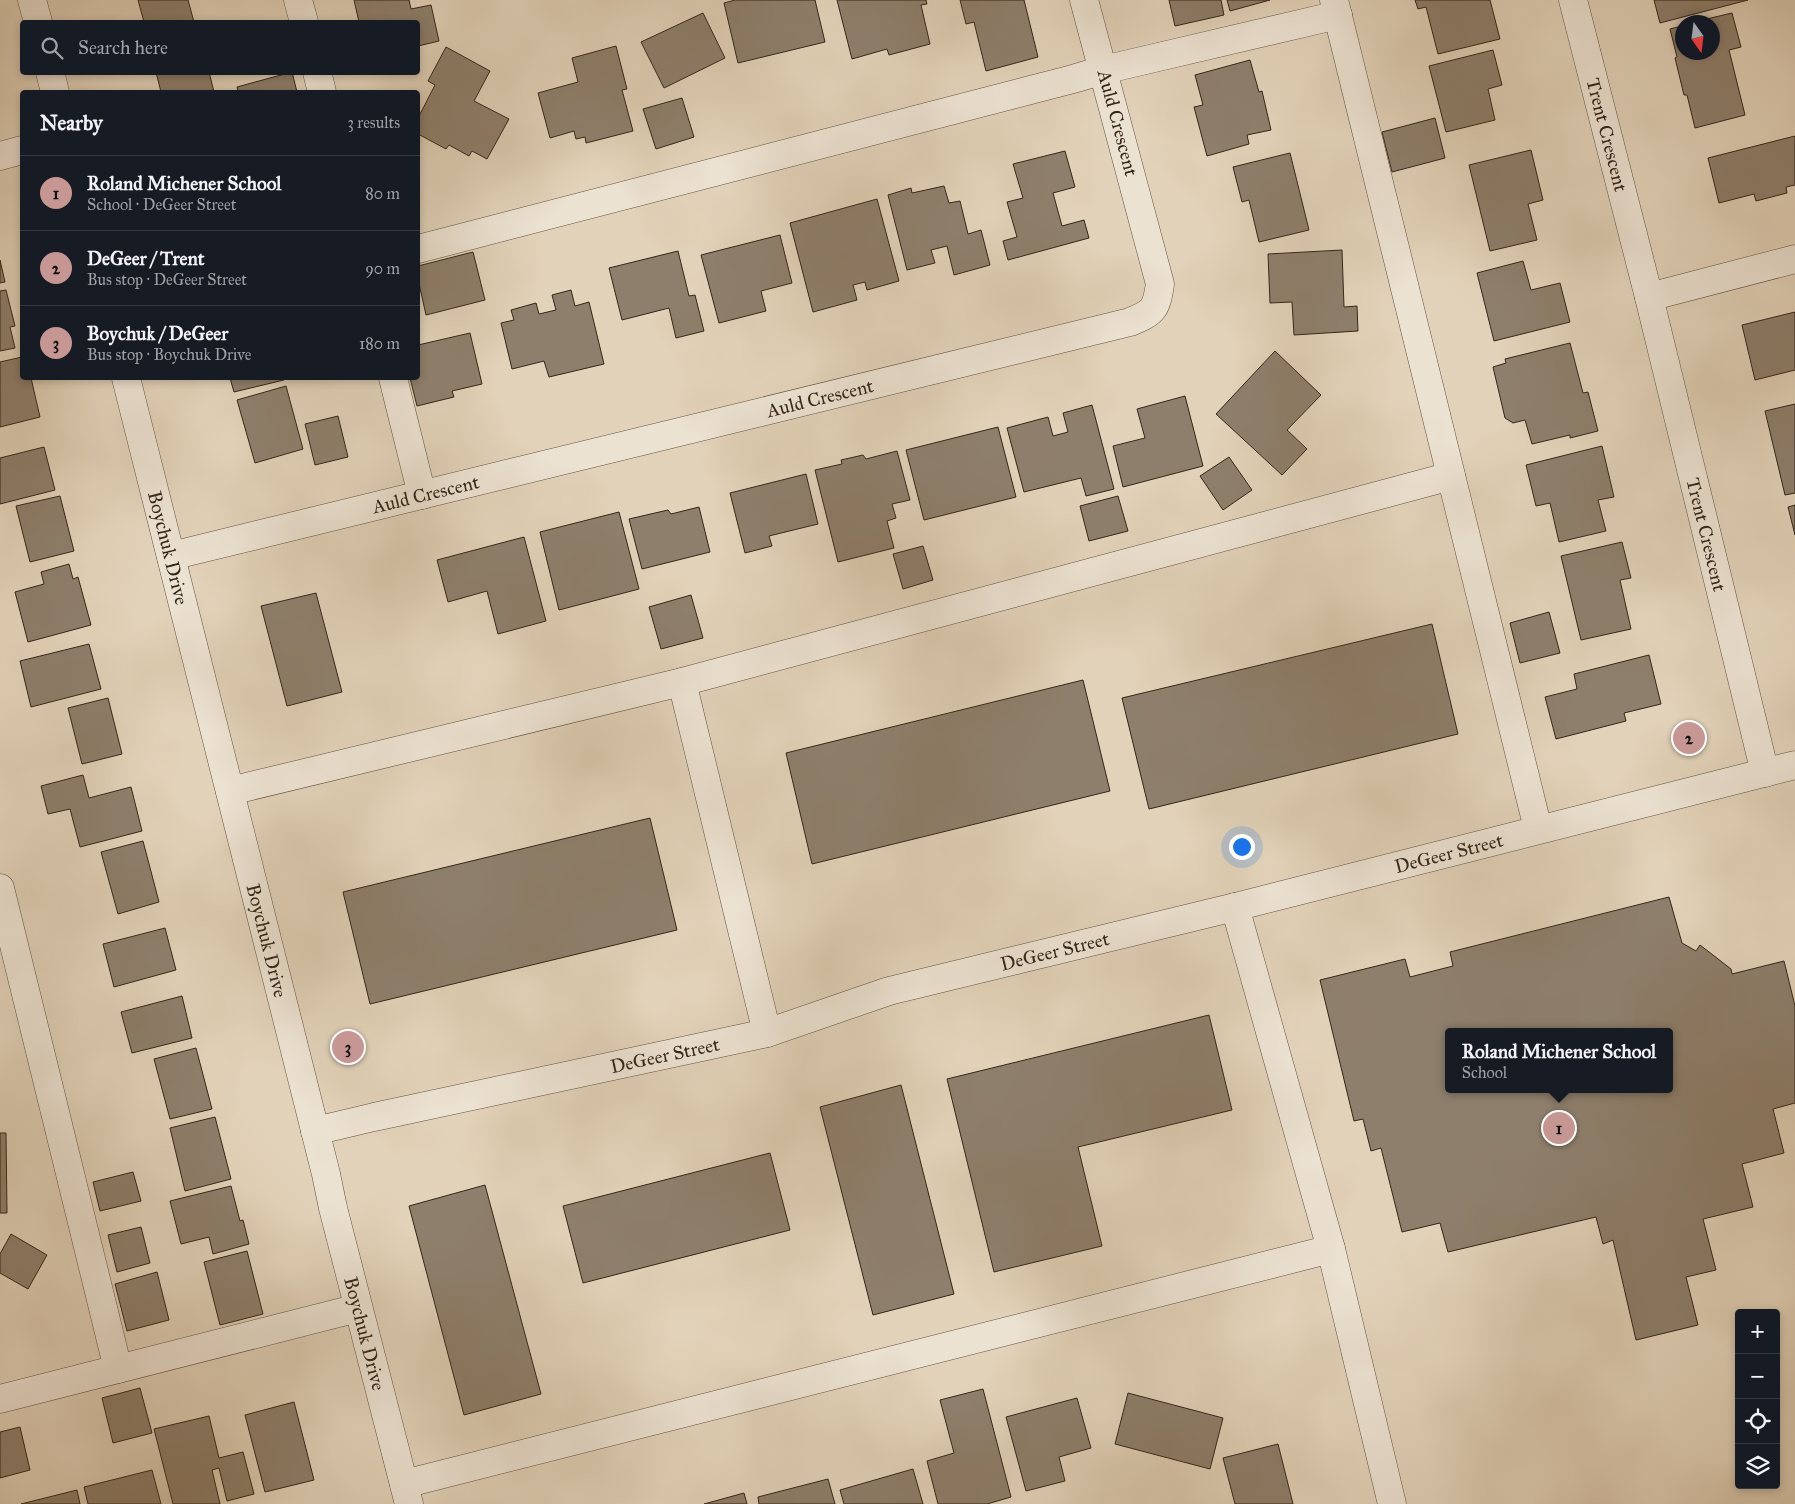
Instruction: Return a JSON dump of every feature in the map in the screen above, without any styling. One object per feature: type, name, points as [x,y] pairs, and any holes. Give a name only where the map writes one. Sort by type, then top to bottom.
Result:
[{"type":"street","points":[[32,0],[37,20]]},
{"type":"street","points":[[298,0],[303,20]]},
{"type":"street","name":"Auld Crescent","points":[[171,556],[1130,322],[1148,315],[1157,303],[1160,284],[1084,0]]},
{"type":"street","name":"Trent Crescent","points":[[1574,0],[1649,297],[1765,773]]},
{"type":"street","points":[[420,247],[1073,79],[1336,7],[1538,829]]},
{"type":"street","points":[[51,75],[54,90]]},
{"type":"street","points":[[318,75],[322,90]]},
{"type":"street","points":[[0,156],[20,151]]},
{"type":"street","points":[[1649,297],[1795,259]]},
{"type":"street","name":"Boychuk Drive","points":[[127,380],[406,1494]]},
{"type":"street","points":[[394,380],[422,494]]},
{"type":"street","points":[[230,791],[682,682],[1451,476]]},
{"type":"street","points":[[682,682],[767,1033]]},
{"type":"street","name":"DeGeer Street","points":[[315,1131],[767,1033],[889,991],[1234,908],[1795,765]]},
{"type":"street","points":[[1,899],[118,1369]]},
{"type":"street","points":[[1234,908],[1331,1249],[1392,1504]]},
{"type":"street","points":[[406,1494],[1331,1249]]},
{"type":"street","points":[[0,1399],[358,1308]]},
{"type":"building","points":[[138,0],[188,0],[193,20],[143,20]]},
{"type":"building","points":[[354,0],[409,0],[411,9],[431,5],[439,41],[420,46],[420,20],[359,20]]},
{"type":"building","points":[[735,0],[815,0],[825,42],[738,63],[724,3]]},
{"type":"building","points":[[837,0],[926,0],[927,4],[921,5],[930,44],[889,55],[887,49],[852,59]]},
{"type":"building","points":[[960,0],[1024,0],[1038,57],[986,71],[974,22],[966,24]]},
{"type":"building","points":[[1169,0],[1221,0],[1224,15],[1175,26]]},
{"type":"building","points":[[1227,0],[1270,0],[1230,11]]},
{"type":"building","points":[[1415,0],[1490,0],[1500,39],[1438,54],[1426,7],[1418,9]]},
{"type":"building","points":[[1654,0],[1748,0],[1691,15],[1675,15],[1675,19],[1660,23]]},
{"type":"building","points":[[703,13],[725,58],[664,88],[641,42]]},
{"type":"building","points":[[1732,13],[1741,47],[1729,50],[1745,115],[1695,128],[1675,60],[1720,60],[1720,16]]},
{"type":"building","points":[[1675,28],[1675,49],[1670,29]]},
{"type":"building","points":[[616,46],[627,89],[622,90],[633,131],[586,143],[585,137],[576,139],[574,131],[550,138],[538,93],[578,82],[572,58]]},
{"type":"building","points":[[446,47],[490,71],[474,101],[509,119],[487,159],[472,151],[469,156],[449,145],[446,149],[420,135],[420,114],[435,85],[428,81]]},
{"type":"building","points":[[1493,50],[1502,85],[1488,89],[1495,120],[1446,132],[1429,66]]},
{"type":"building","points":[[1250,60],[1259,92],[1262,91],[1271,130],[1247,135],[1249,144],[1207,156],[1194,107],[1203,105],[1195,75]]},
{"type":"building","points":[[157,75],[210,75],[214,90],[160,90]]},
{"type":"building","points":[[281,75],[293,75],[296,90],[238,90],[237,87]]},
{"type":"building","points":[[682,98],[694,137],[656,149],[643,109]]},
{"type":"building","points":[[1435,118],[1445,158],[1392,172],[1382,132]]},
{"type":"building","points":[[1795,136],[1795,185],[1786,187],[1787,193],[1756,201],[1754,194],[1719,203],[1708,158]]},
{"type":"building","points":[[1531,150],[1543,200],[1528,204],[1537,240],[1490,251],[1469,165]]},
{"type":"building","points":[[1065,151],[1075,187],[1053,193],[1062,226],[1084,220],[1089,238],[1008,260],[1003,241],[1017,237],[1007,202],[1023,198],[1013,164]]},
{"type":"building","points":[[1290,153],[1309,230],[1259,242],[1249,200],[1242,202],[1233,167]]},
{"type":"building","points":[[944,186],[949,203],[960,201],[968,234],[981,230],[990,265],[954,275],[947,246],[931,250],[935,263],[907,270],[888,195],[911,188],[912,193]]},
{"type":"building","points":[[877,199],[899,281],[867,290],[865,282],[853,285],[857,300],[813,312],[790,223]]},
{"type":"building","points":[[780,235],[792,283],[761,291],[766,311],[719,323],[701,255]]},
{"type":"building","points":[[1342,250],[1344,307],[1357,306],[1358,331],[1294,335],[1292,302],[1270,303],[1268,254]]},
{"type":"building","points":[[678,251],[689,296],[695,295],[704,331],[676,338],[669,308],[622,320],[609,268]]},
{"type":"building","points":[[473,252],[485,300],[426,315],[420,288],[420,265]]},
{"type":"building","points":[[0,260],[5,282],[0,283]]},
{"type":"building","points":[[1523,261],[1531,290],[1560,283],[1570,322],[1494,341],[1477,273]]},
{"type":"building","points":[[6,290],[15,326],[10,327],[15,348],[0,351],[0,291]]},
{"type":"building","points":[[571,290],[575,306],[589,302],[604,364],[549,377],[544,361],[512,369],[501,323],[514,320],[511,310],[536,303],[539,314],[556,310],[552,295]]},
{"type":"building","points":[[1795,312],[1795,370],[1755,380],[1742,325]]},
{"type":"building","points":[[470,333],[482,384],[452,391],[454,397],[417,406],[410,380],[420,380],[420,345]]},
{"type":"building","points":[[1570,343],[1583,393],[1588,392],[1598,431],[1532,444],[1525,420],[1513,423],[1505,418],[1493,367],[1506,363],[1505,359]]},
{"type":"building","points":[[1275,351],[1321,395],[1287,430],[1307,449],[1282,475],[1216,414]]},
{"type":"building","points":[[20,357],[20,380],[31,380],[40,417],[0,427],[0,362]]},
{"type":"building","points":[[231,380],[284,380],[234,392]]},
{"type":"building","points":[[286,386],[303,449],[255,463],[237,400]]},
{"type":"building","points":[[1185,396],[1203,466],[1123,487],[1113,446],[1145,438],[1137,409]]},
{"type":"building","points":[[1795,404],[1795,493],[1785,495],[1765,411]]},
{"type":"building","points":[[1092,405],[1114,489],[1086,496],[1081,478],[1024,492],[1007,428],[1048,417],[1053,436],[1068,432],[1063,413]]},
{"type":"building","points":[[338,416],[348,457],[315,465],[305,424]]},
{"type":"building","points":[[998,427],[1016,497],[924,520],[906,450]]},
{"type":"building","points":[[1602,446],[1614,497],[1598,500],[1606,531],[1559,542],[1550,503],[1536,506],[1526,465]]},
{"type":"building","points":[[44,447],[55,490],[0,504],[0,458]]},
{"type":"building","points":[[897,451],[910,500],[892,504],[896,518],[887,521],[894,548],[838,562],[815,470],[842,464],[841,460],[863,455],[866,459]]},
{"type":"building","points":[[1229,457],[1252,490],[1223,510],[1200,476]]},
{"type":"building","points":[[806,474],[818,524],[769,536],[772,546],[745,553],[730,493]]},
{"type":"building","points":[[60,496],[74,551],[30,562],[16,506]]},
{"type":"building","points":[[1118,496],[1128,531],[1089,541],[1080,506]]},
{"type":"building","points":[[1795,505],[1795,535],[1788,507]]},
{"type":"building","points":[[699,507],[710,552],[642,569],[629,519],[668,510],[671,514]]},
{"type":"building","points":[[619,512],[639,589],[559,610],[540,532]]},
{"type":"building","points":[[524,537],[546,621],[498,634],[487,591],[448,602],[437,560]]},
{"type":"building","points":[[1622,542],[1631,578],[1620,580],[1631,629],[1581,640],[1561,556]]},
{"type":"building","points":[[923,546],[933,580],[903,589],[893,554]]},
{"type":"building","points":[[69,564],[73,579],[78,577],[91,625],[28,642],[15,592],[44,584],[41,572]]},
{"type":"building","points":[[316,593],[342,692],[287,706],[261,606]]},
{"type":"building","points":[[691,595],[703,638],[661,649],[649,607]]},
{"type":"building","points":[[1549,612],[1560,653],[1520,663],[1510,623]]},
{"type":"building","points":[[1432,624],[1458,734],[1149,809],[1122,698]]},
{"type":"building","points":[[89,644],[101,689],[31,707],[20,661]]},
{"type":"building","points":[[1649,655],[1661,704],[1624,713],[1626,721],[1556,739],[1545,697],[1577,689],[1574,674]]},
{"type":"building","points":[[1083,680],[1110,791],[812,864],[786,753]]},
{"type":"building","points":[[108,698],[122,754],[82,764],[68,708]]},
{"type":"building","points":[[83,775],[89,798],[131,787],[142,831],[80,847],[70,809],[48,814],[41,786]]},
{"type":"building","points":[[650,818],[677,930],[370,1004],[343,892]]},
{"type":"building","points":[[143,841],[159,902],[118,914],[101,852]]},
{"type":"building","points":[[1669,897],[1682,943],[1696,951],[1700,945],[1731,969],[1732,974],[1784,961],[1795,1006],[1795,1103],[1773,1109],[1784,1153],[1742,1164],[1753,1207],[1703,1219],[1716,1270],[1686,1277],[1698,1325],[1636,1340],[1613,1240],[1603,1244],[1596,1217],[1448,1252],[1440,1223],[1402,1232],[1381,1148],[1371,1151],[1363,1119],[1354,1121],[1320,980],[1405,959],[1410,977],[1453,966],[1450,952]]},
{"type":"building","points":[[165,928],[176,970],[114,987],[103,944]]},
{"type":"building","points":[[182,996],[192,1038],[132,1053],[121,1012]]},
{"type":"building","points":[[1209,1015],[1232,1110],[1078,1147],[1102,1246],[994,1272],[947,1079]]},
{"type":"building","points":[[196,1048],[212,1109],[170,1119],[154,1059]]},
{"type":"building","points":[[901,1085],[954,1294],[873,1315],[820,1107]]},
{"type":"building","points":[[215,1117],[231,1179],[185,1191],[170,1128]]},
{"type":"building","points":[[0,1133],[6,1133],[7,1213],[0,1213]]},
{"type":"building","points":[[770,1153],[790,1230],[583,1283],[563,1206]]},
{"type":"building","points":[[133,1172],[141,1201],[100,1211],[93,1182]]},
{"type":"building","points":[[485,1185],[541,1394],[464,1415],[409,1206]]},
{"type":"building","points":[[231,1186],[240,1221],[243,1220],[249,1244],[213,1254],[209,1237],[181,1244],[170,1201]]},
{"type":"building","points":[[141,1227],[150,1263],[117,1272],[108,1235]]},
{"type":"building","points":[[11,1234],[47,1255],[28,1289],[0,1273],[0,1254]]},
{"type":"building","points":[[247,1251],[263,1314],[220,1325],[204,1262]]},
{"type":"building","points":[[157,1272],[169,1320],[127,1331],[115,1284]]},
{"type":"building","points":[[140,1388],[152,1433],[113,1443],[102,1398]]},
{"type":"building","points":[[983,1389],[1011,1497],[987,1504],[938,1504],[927,1461],[954,1453],[940,1400]]},
{"type":"building","points":[[1128,1393],[1223,1418],[1210,1469],[1115,1444]]},
{"type":"building","points":[[1077,1398],[1091,1448],[1059,1457],[1065,1481],[1026,1491],[1006,1417]]},
{"type":"building","points":[[294,1402],[314,1480],[265,1492],[245,1415]]},
{"type":"building","points":[[209,1416],[219,1458],[243,1452],[254,1494],[227,1501],[219,1468],[212,1470],[220,1504],[173,1504],[154,1429]]},
{"type":"building","points":[[20,1427],[30,1470],[0,1478],[0,1432]]},
{"type":"building","points":[[1278,1444],[1293,1504],[1235,1504],[1223,1458]]},
{"type":"building","points":[[913,1469],[923,1504],[844,1504],[840,1490]]},
{"type":"building","points":[[152,1470],[161,1504],[88,1504],[84,1487]]},
{"type":"building","points":[[828,1479],[835,1504],[759,1504],[758,1497]]},
{"type":"building","points":[[77,1490],[80,1504],[21,1504]]},
{"type":"building","points":[[744,1493],[747,1504],[704,1504]]},
{"type":"place","name":"DeGeer / Trent","points":[[1689,738]]},
{"type":"place","name":"Boychuk / DeGeer","points":[[348,1047]]},
{"type":"place","name":"Roland Michener School","points":[[1559,1128]]}]
